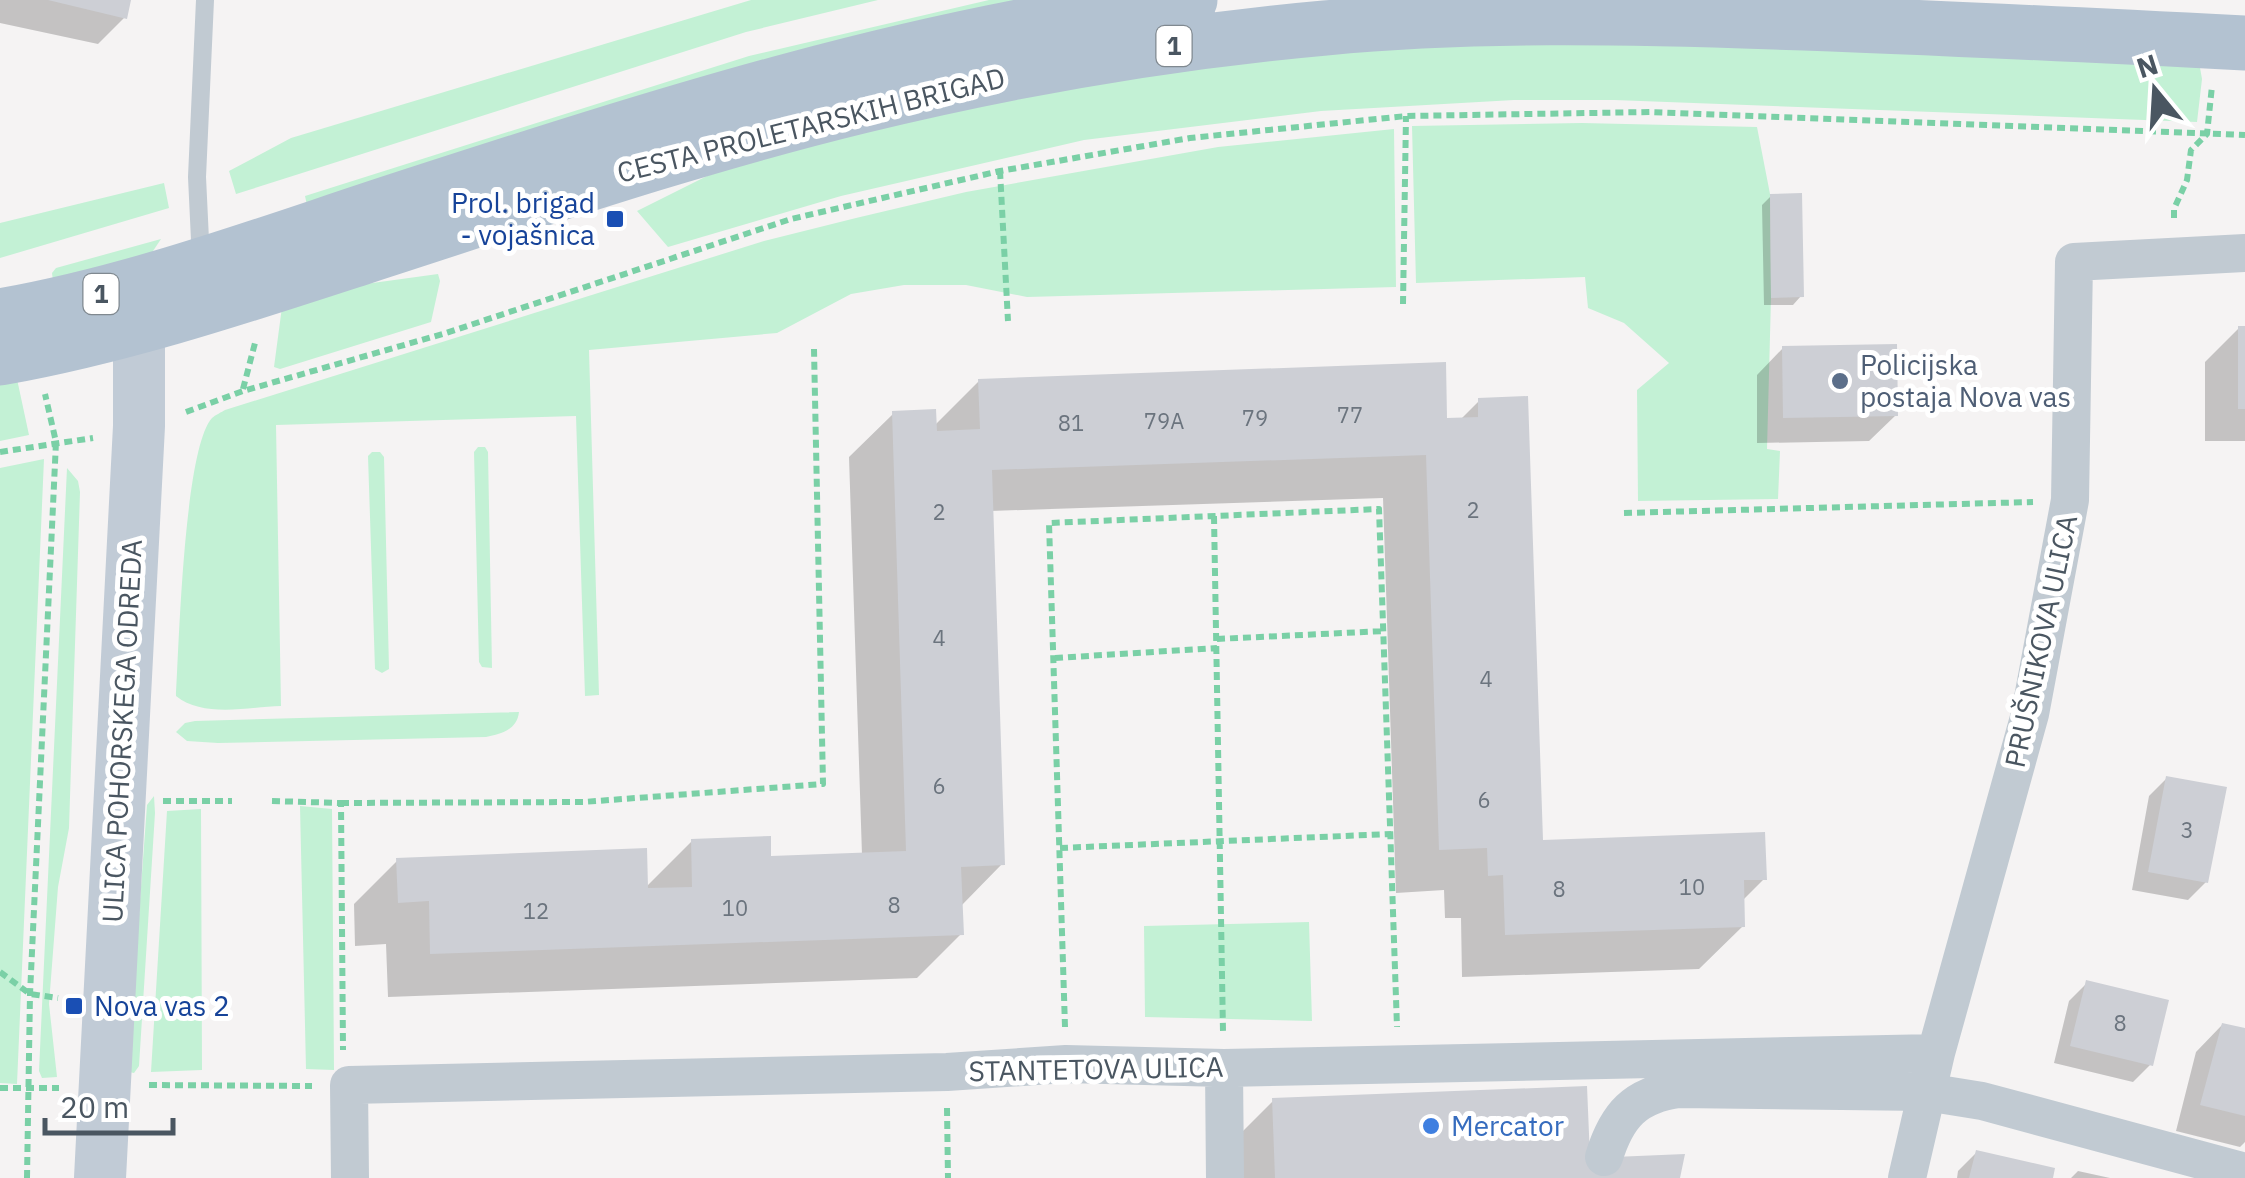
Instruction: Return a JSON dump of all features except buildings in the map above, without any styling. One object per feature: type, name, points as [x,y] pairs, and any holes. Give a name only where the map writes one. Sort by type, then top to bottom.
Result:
[{"type":"main road","name":"CESTA PROLETARSKIH BRIGAD","points":[[202,286],[417,194],[744,92],[1001,29],[1190,0]]},
{"type":"main road","name":"CESTA PROLETARSKIH BRIGAD","points":[[0,316],[139,304],[750,135],[1012,73],[1230,38],[1329,27],[1558,17],[1854,25],[2229,62]]},
{"type":"main road","name":"CESTA PROLETARSKIH BRIGAD","points":[[21,370],[139,304]]},
{"type":"street","name":"PRUŠNIKOVA ULICA","points":[[1907,1178],[1936,1053],[2030,714],[2070,500],[2074,262],[2245,253]]},
{"type":"street","name":"ULICA POHORSKEGA ODREDA","points":[[100,1178],[139,426],[139,304]]},
{"type":"street","name":"STANTETOVA ULICA","points":[[349,1085],[947,1072],[1066,1064],[1224,1068],[1936,1053]]},
{"type":"street","points":[[1224,1068],[1226,1178]]},
{"type":"street","points":[[349,1085],[350,1178]]},
{"type":"street","points":[[1604,1157],[1622,1118],[1639,1100],[1657,1092],[1823,1088],[1926,1092],[1982,1101],[2245,1172]]},
{"type":"lane","points":[[202,286],[197,177],[205,0]]},
{"type":"path","points":[[2171,257],[2174,209],[2187,180],[2191,150],[2208,134],[2229,62]]},
{"type":"path","points":[[192,410],[243,390],[446,334],[791,219],[1000,171],[1190,138],[1406,116],[1651,112],[2245,135]]},
{"type":"path","points":[[1404,304],[1406,116]]},
{"type":"path","points":[[1000,171],[1008,321]]},
{"type":"path","points":[[243,390],[257,332]]},
{"type":"path","points":[[272,802],[582,802],[824,784],[814,350]]},
{"type":"path","points":[[21,370],[56,442],[30,994],[27,1178]]},
{"type":"path","points":[[0,452],[78,442]]},
{"type":"path","points":[[1624,513],[2070,500]]},
{"type":"path","points":[[1066,1064],[1049,523],[1379,510],[1399,1063]]},
{"type":"path","points":[[1214,516],[1224,1068]]},
{"type":"path","points":[[1055,658],[1384,631]]},
{"type":"path","points":[[160,801],[232,801]]},
{"type":"path","points":[[341,803],[342,1047],[349,1085]]},
{"type":"path","points":[[1060,848],[1391,834]]},
{"type":"path","points":[[0,972],[30,994],[58,998]]},
{"type":"path","points":[[947,1072],[948,1178]]},
{"type":"path","points":[[144,1085],[274,1087]]},
{"type":"path","points":[[0,1088],[66,1086]]},
{"type":"green space","points":[[751,0],[878,0],[746,32],[236,194],[229,171],[291,138]]},
{"type":"green space","points":[[989,0],[1058,0],[308,210],[305,196],[749,56]]},
{"type":"green space","points":[[1587,36],[2199,62],[2202,79],[2197,122],[1614,100],[1514,100],[1321,111],[1084,140],[841,196],[668,247],[637,211],[743,158],[863,127],[1197,63]]},
{"type":"green space","points":[[1582,123],[1757,127],[1770,194],[1767,449],[1780,451],[1778,499],[1638,501],[1637,390],[1669,363],[1624,323],[1588,308],[1585,277],[1416,283],[1412,126]]},
{"type":"green space","points":[[1394,129],[1396,287],[1027,297],[966,285],[904,285],[851,294],[777,333],[589,350],[599,695],[585,696],[576,416],[276,425],[281,706],[212,709],[176,696],[185,550],[195,467],[212,418],[225,410],[764,241],[856,218],[966,192],[1218,147]]},
{"type":"green space","points":[[164,183],[169,208],[0,258],[0,223]]},
{"type":"green space","points":[[161,239],[151,254],[53,281],[56,268]]},
{"type":"green space","points":[[438,274],[431,322],[280,369],[274,367],[282,307],[336,288]]},
{"type":"green space","points":[[17,379],[29,435],[0,441],[0,380]]},
{"type":"green space","points":[[485,447],[488,452],[492,668],[482,667],[479,662],[474,452]]},
{"type":"green space","points":[[380,452],[384,457],[389,669],[382,673],[375,669],[368,456]]},
{"type":"green space","points":[[44,459],[17,1084],[0,1083],[0,468]]},
{"type":"green space","points":[[67,468],[78,481],[80,492],[69,828],[58,887],[49,1004],[57,1077],[42,1078],[39,1071]]},
{"type":"green space","points":[[519,712],[512,727],[486,737],[218,743],[187,741],[176,732],[185,723],[195,721]]},
{"type":"green space","points":[[154,796],[139,1066],[134,1073],[129,1072],[129,1051],[147,805]]},
{"type":"green space","points":[[300,806],[332,809],[334,1070],[306,1069]]},
{"type":"green space","points":[[201,809],[202,1070],[151,1072],[167,811]]},
{"type":"green space","points":[[1309,922],[1312,1021],[1145,1017],[1144,926]]},
{"type":"place","name":"Prol. brigad - vojašnica","points":[[615,219]]},
{"type":"place","name":"Policijska postaja Nova vas","points":[[1840,381]]},
{"type":"place","name":"Nova vas 2","points":[[74,1006]]},
{"type":"place","name":"Mercator","points":[[1431,1126]]}]
